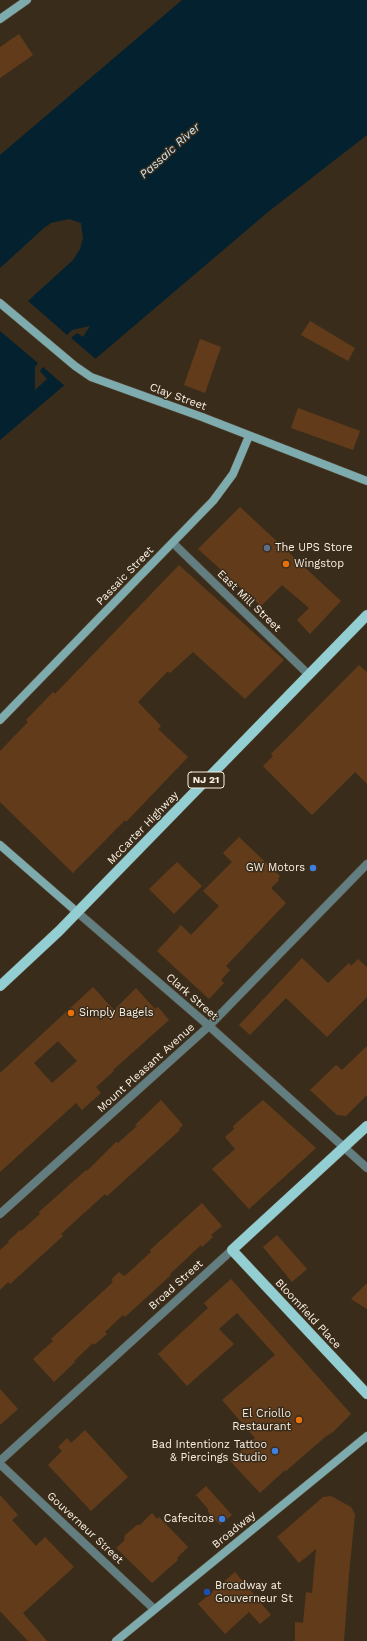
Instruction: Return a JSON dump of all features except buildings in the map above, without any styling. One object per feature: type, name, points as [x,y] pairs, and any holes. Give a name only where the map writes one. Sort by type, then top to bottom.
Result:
[{"type":"main road","points":[[0,19],[27,0]]},
{"type":"main road","name":"Clay Street","points":[[0,303],[85,374],[367,481]]},
{"type":"main road","name":"Passaic Street","points":[[0,720],[174,543],[213,501],[227,483],[238,464],[249,436]]},
{"type":"main road","name":"McCarter Highway","points":[[0,986],[48,942],[367,615]]},
{"type":"main road","name":"Clark Street","points":[[0,845],[77,912]]},
{"type":"main road","name":"Broad Street","points":[[232,1250],[367,1126]]},
{"type":"main road","name":"Bloomfield Place","points":[[232,1250],[367,1394]]},
{"type":"main road","name":"Broadway","points":[[116,1641],[367,1436]]},
{"type":"street","name":"East Mill Street","points":[[174,543],[309,675]]},
{"type":"street","name":"Mount Pleasant Avenue","points":[[0,1214],[209,1026],[367,864]]},
{"type":"street","name":"Clark Street","points":[[77,912],[209,1026],[367,1168]]},
{"type":"street","name":"Broad Street","points":[[0,1463],[232,1250]]},
{"type":"street","name":"Gouverneur Street","points":[[0,1463],[154,1609]]},
{"type":"water","name":"Passaic River","points":[[182,0],[367,0],[367,135],[268,212],[0,440],[0,155]]},
{"type":"pier","points":[[69,219],[81,223],[83,238],[80,249],[73,260],[28,301],[67,335],[72,330],[90,326],[83,337],[77,333],[71,338],[97,360],[66,387],[43,367],[40,371],[47,379],[35,390],[35,367],[38,363],[0,331],[0,268],[51,223]]},
{"type":"place","name":"The UPS Store","points":[[267,548]]},
{"type":"place","name":"Wingstop","points":[[286,564]]},
{"type":"place","name":"GW Motors","points":[[313,868]]},
{"type":"place","name":"Simply Bagels","points":[[71,1013]]},
{"type":"place","name":"El Criollo Restaurant","points":[[299,1420]]},
{"type":"place","name":"Bad Intentionz Tattoo & Piercings Studio","points":[[275,1451]]},
{"type":"place","name":"Cafecitos","points":[[222,1519]]},
{"type":"place","name":"Broadway at Gouverneur St","points":[[207,1592]]}]
